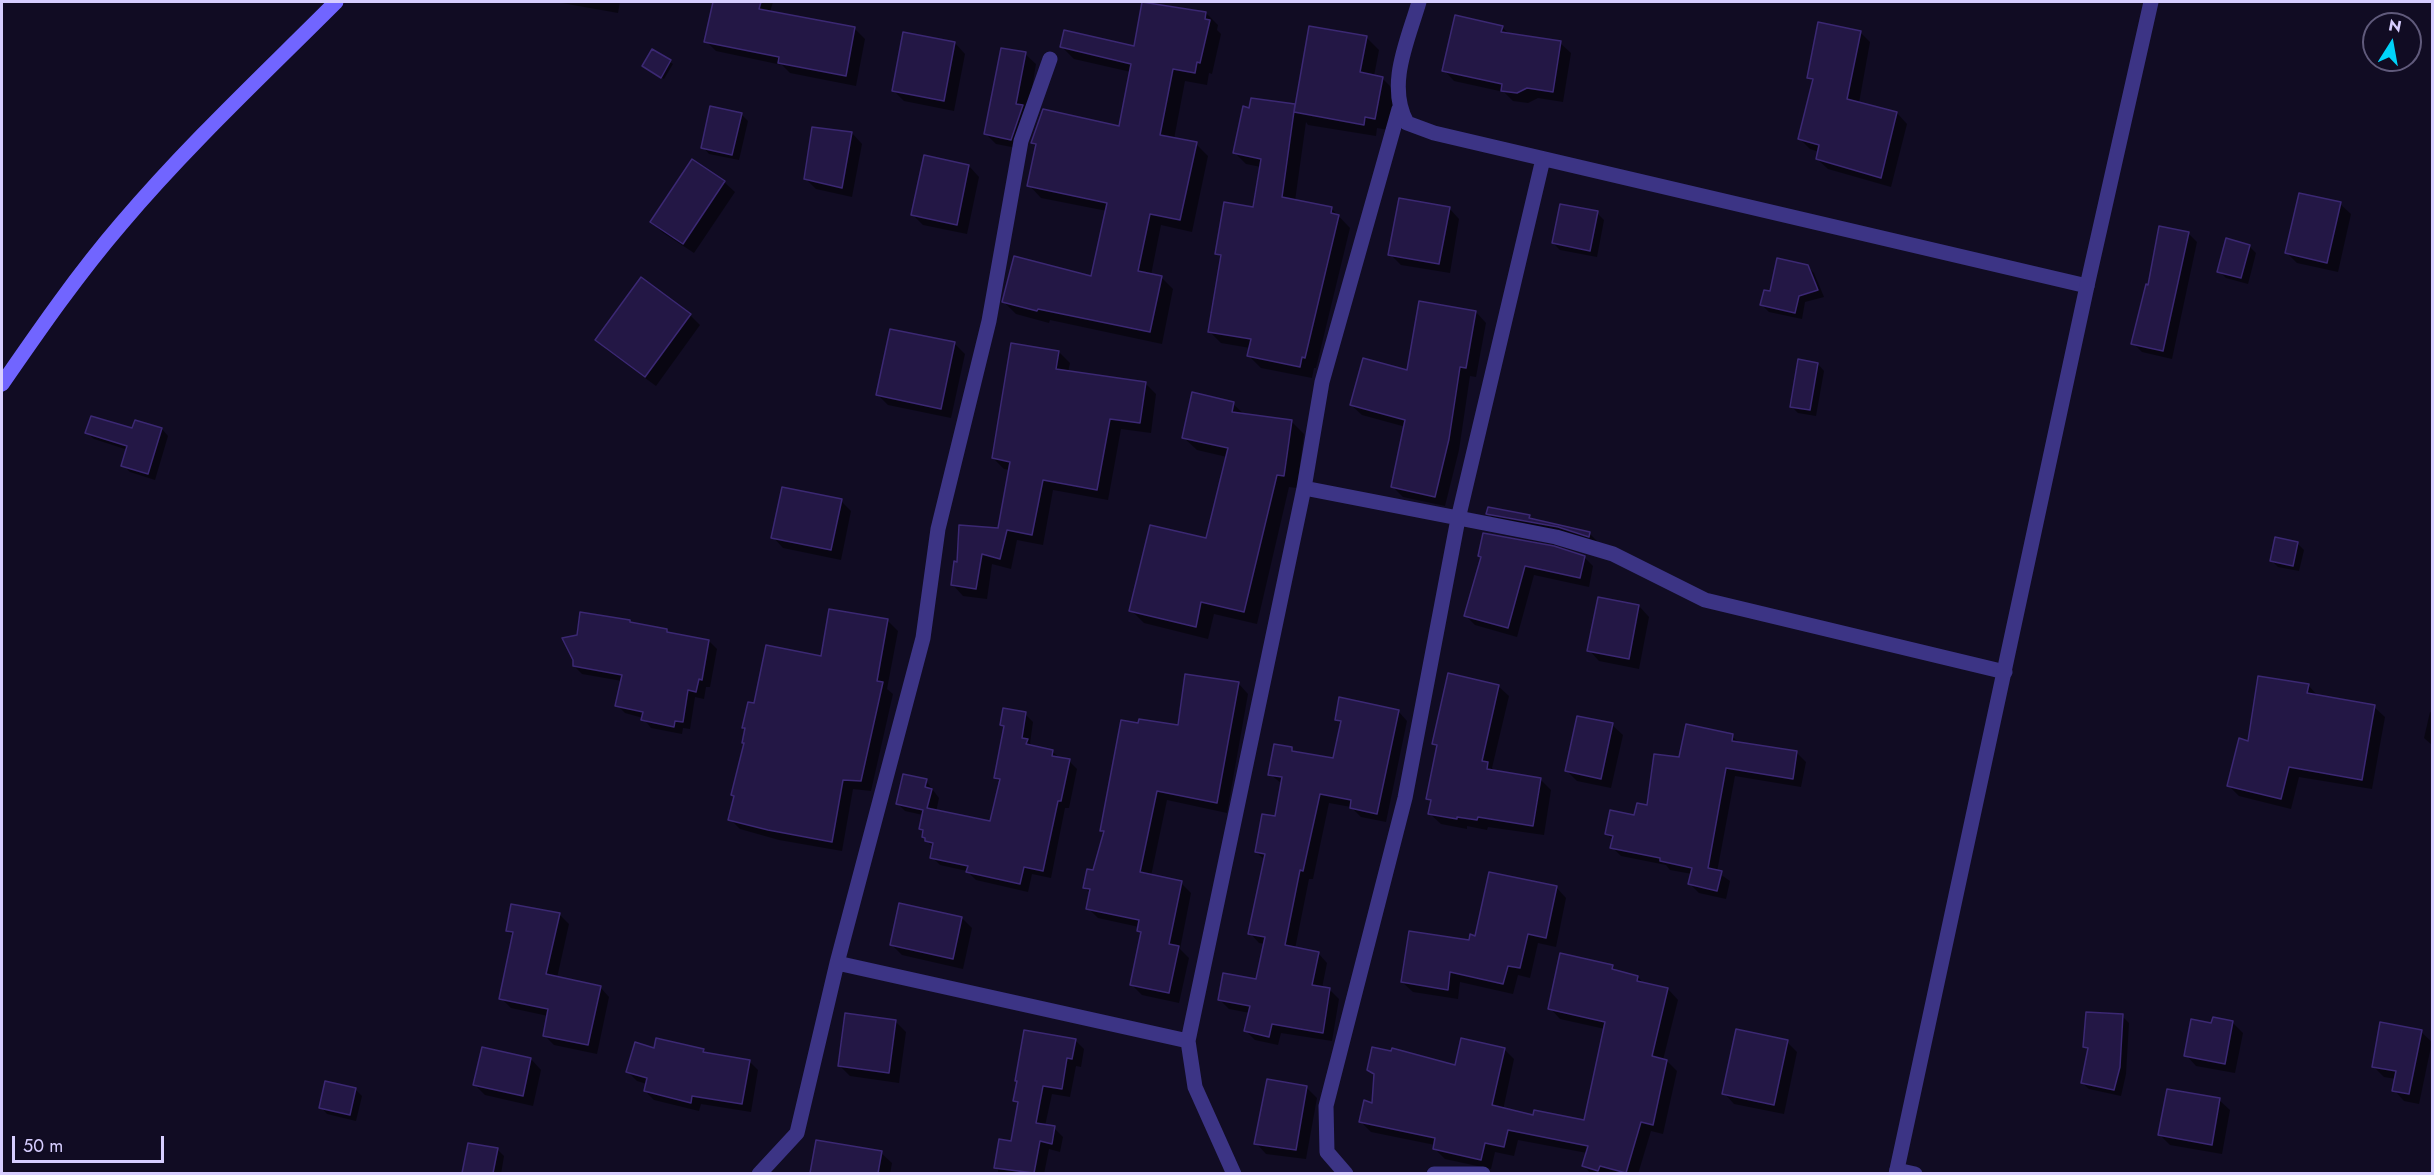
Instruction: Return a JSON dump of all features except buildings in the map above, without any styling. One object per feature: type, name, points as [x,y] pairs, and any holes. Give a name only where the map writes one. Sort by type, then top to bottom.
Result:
[{"type":"main road","points":[[2,384],[64,295],[121,224],[186,151],[336,2]]},
{"type":"street","points":[[1234,1173],[1195,1087],[1188,1041],[1304,488],[1322,382],[1399,109],[1398,76],[1419,2]]},
{"type":"street","points":[[1915,1173],[1896,1172],[2087,286],[2151,2]]},
{"type":"street","points":[[759,1173],[797,1132],[837,963],[923,638],[938,529],[989,321],[1021,141],[1050,59]]},
{"type":"street","points":[[1399,109],[1407,123],[1434,133],[2087,286]]},
{"type":"street","points":[[1346,1173],[1327,1152],[1326,1106],[1405,798],[1458,519],[1543,159]]},
{"type":"street","points":[[1304,488],[1556,537],[1613,554],[1705,600],[2005,672]]},
{"type":"street","points":[[837,963],[1188,1041]]},
{"type":"street","points":[[1434,1173],[1483,1173]]}]
